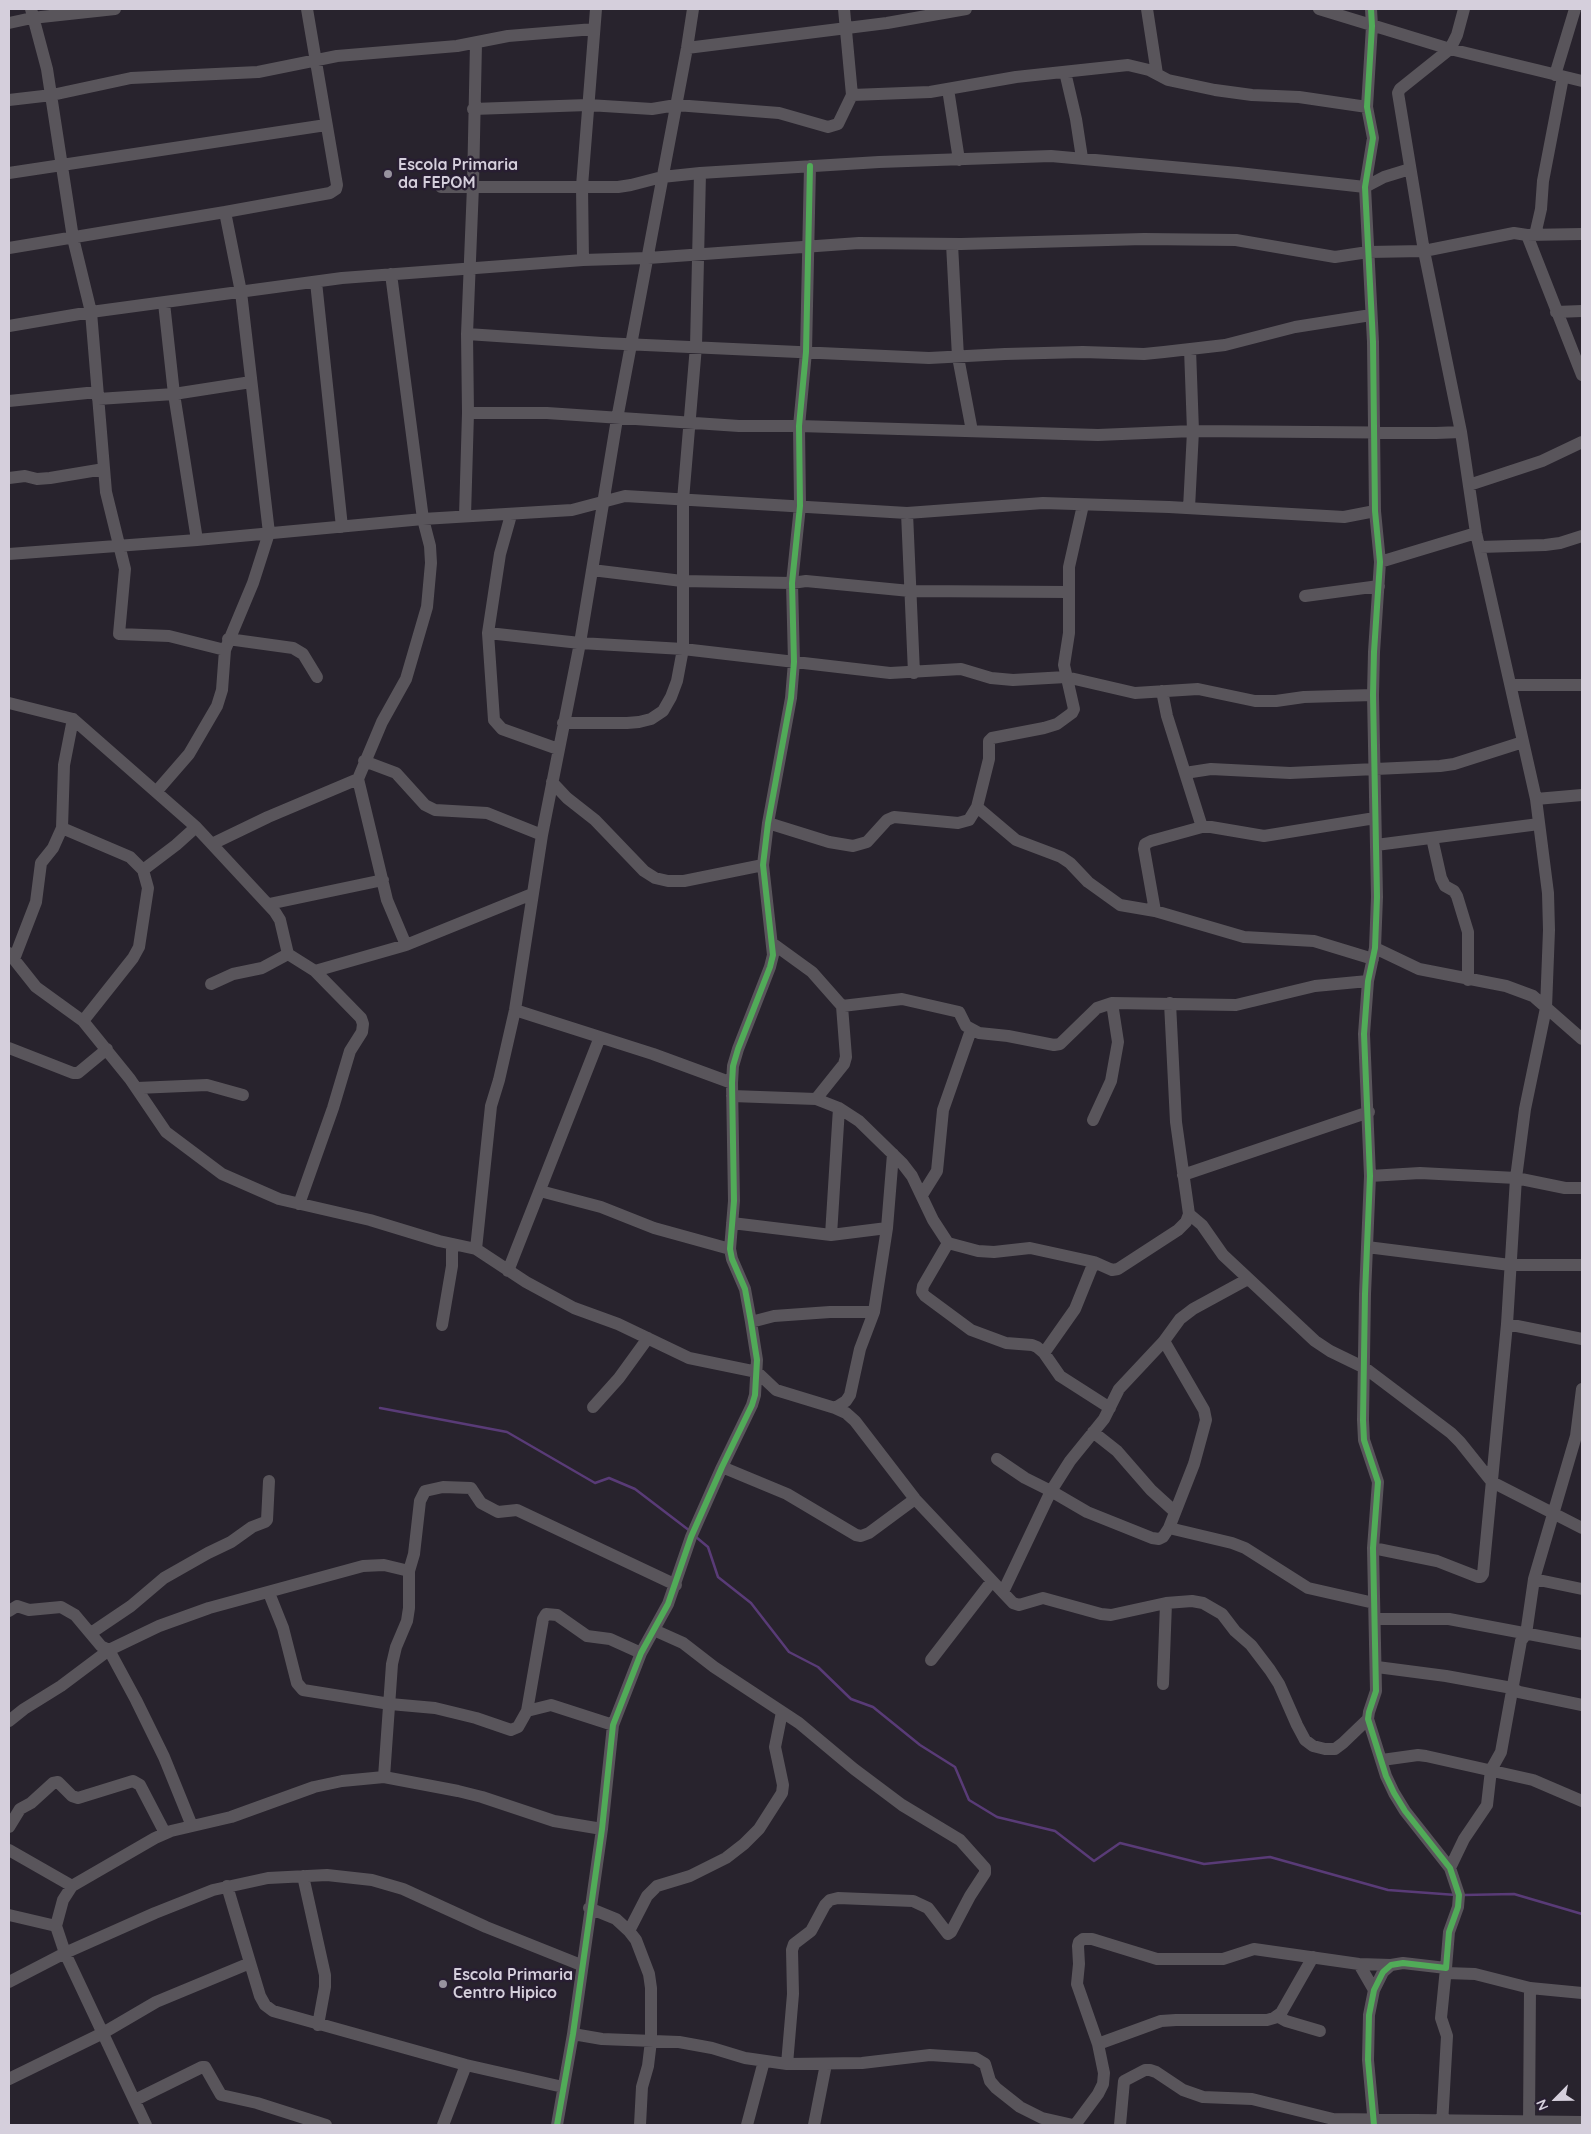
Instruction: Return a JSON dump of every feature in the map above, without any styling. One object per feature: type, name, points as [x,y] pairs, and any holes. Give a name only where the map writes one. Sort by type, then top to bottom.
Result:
[{"type":"street","points":[[9,24],[31,13],[115,9]]},
{"type":"street","points":[[9,248],[225,212],[330,193],[336,190],[337,185],[307,9]]},
{"type":"street","points":[[582,260],[582,186],[596,9]]},
{"type":"street","points":[[476,1249],[491,1106],[515,1010],[542,835],[580,643],[617,419],[693,9]]},
{"type":"street","points":[[473,109],[588,105],[652,109],[676,105],[779,112],[828,127],[838,124],[852,95],[844,9]]},
{"type":"street","points":[[687,48],[886,23],[966,9]]},
{"type":"street","points":[[1147,9],[1156,74]]},
{"type":"street","points":[[1319,9],[1335,11],[1372,26],[1450,49],[1582,81]]},
{"type":"street","points":[[1371,9],[1372,26],[1367,107],[1373,138],[1366,187],[1375,512],[1380,562],[1373,695],[1377,898],[1374,953],[1368,981],[1364,1034],[1369,1112],[1370,1176],[1363,1420],[1364,1440],[1378,1482],[1374,1548],[1376,1691],[1368,1719],[1386,1776],[1400,1803],[1450,1868],[1459,1895],[1458,1907],[1449,1932],[1441,2018],[1446,2036],[1442,2123]]},
{"type":"street","points":[[1374,1548],[1437,1561],[1481,1577],[1507,1324],[1516,1178],[1526,1109],[1546,1008],[1549,930],[1548,893],[1536,799],[1476,533],[1461,432],[1424,252],[1398,93],[1400,89],[1450,49],[1457,35],[1464,9]]},
{"type":"street","points":[[1577,12],[1559,76],[1545,167],[1541,209],[1531,235],[1556,312],[1582,375]]},
{"type":"street","points":[[31,13],[47,69],[73,238],[91,312],[106,492],[121,546],[125,569],[119,634],[169,636],[227,644],[293,648],[303,654],[317,677]]},
{"type":"street","points":[[9,100],[52,95],[130,78],[258,72],[337,56],[445,48],[508,36],[594,29]]},
{"type":"street","points":[[465,516],[468,413],[467,334],[476,43]]},
{"type":"street","points":[[852,95],[885,95],[948,89],[1016,77],[1136,65],[1168,80],[1215,90],[1252,96],[1299,97],[1367,107]]},
{"type":"street","points":[[1064,72],[1076,119],[1082,158]]},
{"type":"street","points":[[948,89],[959,160]]},
{"type":"street","points":[[9,173],[326,125]]},
{"type":"street","points":[[441,187],[631,185],[662,177],[700,173],[880,162],[1051,156],[1238,172],[1366,187],[1384,177],[1410,169]]},
{"type":"street","points":[[557,2125],[573,2034],[589,1908],[602,1829],[613,1726],[641,1653],[668,1604],[693,1532],[755,1395],[757,1360],[751,1322],[745,1289],[732,1259],[730,1248],[734,1201],[732,1083],[733,1066],[738,1049],[770,968],[772,942],[763,865],[768,823],[791,698],[794,662],[792,583],[800,506],[799,426],[806,352],[810,166]]},
{"type":"street","points":[[563,723],[627,723],[651,719],[663,711],[677,681],[683,649],[683,500],[688,422],[696,346],[700,173]]},
{"type":"street","points":[[156,792],[189,754],[217,706],[222,690],[227,644],[253,583],[269,533],[240,292],[225,212]]},
{"type":"street","points":[[9,326],[164,302],[391,274],[860,243],[952,244],[1144,238],[1236,240],[1322,256],[1347,256],[1368,252],[1424,252],[1514,233],[1531,235],[1582,234]]},
{"type":"street","points":[[952,244],[958,357],[972,431]]},
{"type":"street","points":[[391,274],[424,519],[432,563],[426,607],[406,678],[364,761],[358,779],[382,880],[391,911],[406,945]]},
{"type":"street","points":[[316,282],[342,527]]},
{"type":"street","points":[[164,302],[174,394],[197,540]]},
{"type":"street","points":[[1556,312],[1582,311]]},
{"type":"street","points":[[467,334],[911,358],[1083,352],[1144,354],[1240,342],[1295,327],[1371,315]]},
{"type":"street","points":[[1190,349],[1193,431],[1190,508]]},
{"type":"street","points":[[9,401],[97,395],[174,394],[252,382]]},
{"type":"street","points":[[468,413],[546,413],[739,426],[799,426],[1098,435],[1193,431],[1461,432]]},
{"type":"street","points":[[1469,485],[1542,461],[1582,442]]},
{"type":"street","points":[[9,478],[25,476],[37,479],[50,478],[104,469]]},
{"type":"street","points":[[9,554],[197,540],[424,519],[511,515],[582,509],[625,496],[907,513],[1043,503],[1190,508],[1344,517],[1375,512]]},
{"type":"street","points":[[768,823],[829,842],[853,846],[867,842],[887,820],[894,817],[958,823],[969,820],[977,807],[989,758],[989,741],[992,738],[1056,724],[1072,713],[1074,709],[1064,665],[1069,633],[1069,567],[1083,505]]},
{"type":"street","points":[[907,513],[914,673]]},
{"type":"street","points":[[511,515],[500,554],[488,633],[494,720],[502,729],[558,749]]},
{"type":"street","points":[[1380,562],[1476,533]]},
{"type":"street","points":[[1480,547],[1544,545],[1560,543],[1582,536]]},
{"type":"street","points":[[592,570],[682,581],[792,583],[806,581],[910,591],[1068,592]]},
{"type":"street","points":[[1305,596],[1379,586]]},
{"type":"street","points":[[488,633],[580,643],[683,649],[890,673],[961,669],[991,678],[1066,678],[1135,693],[1198,690],[1254,701],[1276,702],[1304,697],[1373,695]]},
{"type":"street","points":[[1511,685],[1582,685]]},
{"type":"street","points":[[1162,691],[1167,716],[1202,827]]},
{"type":"street","points":[[9,702],[73,719],[196,827],[269,904],[280,920],[288,954],[315,971],[361,1018],[363,1024],[362,1032],[350,1051],[333,1108],[299,1204]]},
{"type":"street","points":[[73,719],[64,765],[62,828],[53,848],[41,863],[36,902],[12,956],[36,987],[83,1021],[137,1088],[166,1132],[202,1161],[222,1174],[262,1193],[476,1249],[508,1272],[561,1302],[605,1318],[696,1360],[756,1372],[776,1390],[836,1408],[846,1413],[855,1421],[915,1499],[1013,1603],[1019,1605],[1043,1598],[1111,1615],[1166,1603],[1192,1601],[1203,1603],[1222,1614],[1235,1631],[1251,1645],[1270,1670],[1305,1740],[1314,1746],[1334,1749],[1343,1744],[1368,1719]]},
{"type":"street","points":[[1185,773],[1211,769],[1290,773],[1454,764],[1523,742]]},
{"type":"street","points":[[364,761],[396,773],[425,805],[435,810],[487,813],[542,835]]},
{"type":"street","points":[[212,844],[268,817],[358,779]]},
{"type":"street","points":[[552,782],[566,798],[595,820],[644,871],[655,878],[668,881],[684,881],[763,865]]},
{"type":"street","points":[[1536,799],[1582,795]]},
{"type":"street","points":[[977,807],[1016,840],[1061,857],[1070,863],[1088,882],[1120,905],[1155,911],[1244,936],[1309,940],[1374,953],[1418,969],[1520,990],[1533,996],[1582,1039]]},
{"type":"street","points":[[1155,911],[1144,849],[1146,844],[1151,841],[1202,827],[1264,836],[1375,818]]},
{"type":"street","points":[[1376,845],[1539,824]]},
{"type":"street","points":[[143,870],[196,827]]},
{"type":"street","points":[[62,828],[124,853],[143,870],[148,888],[139,947],[134,958],[83,1021]]},
{"type":"street","points":[[1432,838],[1441,878],[1446,886],[1454,891],[1457,896],[1468,932],[1468,980]]},
{"type":"street","points":[[269,904],[382,880]]},
{"type":"street","points":[[315,971],[406,945],[532,894]]},
{"type":"street","points":[[772,942],[812,972],[842,1006],[846,1057],[844,1064],[816,1099]]},
{"type":"street","points":[[211,984],[233,974],[262,968],[288,954]]},
{"type":"street","points":[[842,1006],[902,999],[959,1012],[971,1030],[1054,1045],[1060,1044],[1097,1008],[1112,1003],[1236,1005],[1315,986],[1368,981]]},
{"type":"street","points":[[1093,1120],[1111,1081],[1118,1042],[1112,1003]]},
{"type":"street","points":[[732,1096],[816,1099],[839,1108],[868,1128],[912,1176],[933,1220],[948,1243],[978,1251],[994,1252],[1030,1248],[1094,1262],[1112,1270],[1118,1269],[1178,1230],[1186,1222],[1189,1214],[1175,1109],[1170,1003]]},
{"type":"street","points":[[515,1010],[600,1037],[732,1083]]},
{"type":"street","points":[[922,1195],[937,1172],[943,1110],[971,1030]]},
{"type":"street","points":[[508,1272],[600,1037]]},
{"type":"street","points":[[9,1048],[73,1073],[78,1073],[107,1049]]},
{"type":"street","points":[[137,1088],[207,1085],[243,1095]]},
{"type":"street","points":[[831,1235],[839,1108]]},
{"type":"street","points":[[1183,1176],[1369,1112]]},
{"type":"street","points":[[836,1408],[850,1396],[860,1348],[874,1312],[887,1228],[893,1154]]},
{"type":"street","points":[[1370,1176],[1420,1173],[1516,1178],[1565,1188],[1582,1188]]},
{"type":"street","points":[[540,1191],[601,1207],[654,1228],[730,1248]]},
{"type":"street","points":[[1189,1214],[1202,1225],[1223,1255],[1316,1341],[1330,1351],[1365,1368],[1451,1433],[1492,1482],[1582,1528]]},
{"type":"street","points":[[732,1223],[831,1235],[887,1228]]},
{"type":"street","points":[[948,1243],[923,1286],[925,1296],[971,1330],[1006,1343],[1032,1345],[1044,1353],[1060,1376],[1110,1408]]},
{"type":"street","points":[[442,1325],[452,1266],[452,1244]]},
{"type":"street","points":[[1367,1247],[1510,1265],[1582,1265]]},
{"type":"street","points":[[1044,1353],[1075,1309],[1094,1262]]},
{"type":"street","points":[[1002,1592],[1051,1491],[1070,1460],[1110,1408],[1119,1389],[1164,1341],[1180,1319],[1193,1309],[1248,1279]]},
{"type":"street","points":[[751,1322],[774,1316],[830,1312],[874,1312]]},
{"type":"street","points":[[1507,1324],[1582,1339]]},
{"type":"street","points":[[593,1407],[619,1378],[648,1338]]},
{"type":"street","points":[[997,1458],[1025,1478],[1087,1512],[1152,1538],[1159,1539],[1163,1537],[1169,1528],[1174,1511],[1194,1464],[1206,1420],[1204,1410],[1164,1341]]},
{"type":"street","points":[[1450,1868],[1464,1839],[1487,1805],[1491,1770],[1501,1752],[1521,1641],[1526,1634],[1534,1579],[1552,1513],[1579,1436],[1582,1389]]},
{"type":"street","points":[[1093,1432],[1117,1451],[1151,1490],[1174,1511]]},
{"type":"street","points":[[722,1467],[787,1494],[861,1536],[869,1533],[915,1499]]},
{"type":"street","points":[[91,1634],[132,1606],[164,1578],[231,1542],[252,1527],[264,1522],[266,1520],[269,1481]]},
{"type":"street","points":[[384,1778],[392,1664],[396,1647],[407,1621],[409,1571],[414,1554],[420,1501],[425,1491],[443,1487],[471,1488],[481,1504],[498,1512],[516,1510],[676,1585]]},
{"type":"street","points":[[1169,1528],[1232,1543],[1245,1548],[1308,1588],[1374,1603]]},
{"type":"street","points":[[9,1721],[24,1709],[61,1686],[108,1650],[150,1630],[209,1608],[363,1566],[384,1565],[409,1571]]},
{"type":"street","points":[[1534,1579],[1582,1589]]},
{"type":"street","points":[[931,1660],[992,1581]]},
{"type":"street","points":[[269,1593],[283,1628],[300,1688],[303,1690],[390,1704],[435,1708],[476,1718],[511,1730],[518,1728],[527,1710],[543,1619],[546,1614],[557,1615],[587,1636],[610,1639],[641,1653]]},
{"type":"street","points":[[1163,1684],[1166,1603]]},
{"type":"street","points":[[9,1611],[17,1606],[28,1610],[61,1607],[75,1615],[101,1646],[108,1650],[164,1756],[192,1826]]},
{"type":"street","points":[[1375,1619],[1449,1619],[1582,1644]]},
{"type":"street","points":[[654,1630],[684,1643],[714,1667],[799,1722],[902,1805],[960,1840],[985,1868],[985,1873],[970,1896],[951,1932],[948,1934],[928,1908],[914,1901],[838,1898],[830,1900],[825,1905],[811,1932],[794,1944],[792,1950],[793,1994],[787,2064]]},
{"type":"street","points":[[1377,1667],[1446,1676],[1512,1688],[1519,1692],[1582,1705]]},
{"type":"street","points":[[527,1710],[539,1706],[557,1706],[613,1726]]},
{"type":"street","points":[[629,1931],[647,1896],[657,1886],[690,1876],[726,1858],[744,1844],[758,1829],[782,1793],[783,1785],[775,1747],[782,1712]]},
{"type":"street","points":[[1382,1760],[1418,1755],[1534,1780],[1582,1800]]},
{"type":"street","points":[[146,2125],[65,1953],[56,1926],[63,1900],[72,1886],[165,1833],[231,1817],[327,1784],[371,1777],[458,1790],[554,1821],[602,1829]]},
{"type":"street","points":[[9,1827],[20,1808],[31,1803],[53,1783],[58,1782],[72,1796],[78,1798],[133,1781],[140,1784],[165,1833]]},
{"type":"street","points":[[9,1850],[72,1886]]},
{"type":"street","points":[[9,1982],[65,1953],[155,1913],[227,1886],[268,1878],[303,1876],[344,1876],[372,1880],[403,1889],[486,1927],[581,1965]]},
{"type":"street","points":[[303,1876],[325,1975],[325,1987],[318,2024]]},
{"type":"street","points":[[227,1886],[265,2005],[273,2011],[466,2065],[563,2087]]},
{"type":"street","points":[[589,1908],[616,1919],[629,1931],[636,1940],[649,1974],[651,1988],[651,2041],[648,2066],[642,2087],[640,2125]]},
{"type":"street","points":[[9,1915],[56,1926]]},
{"type":"street","points":[[573,2034],[602,2039],[694,2045],[764,2061],[787,2064],[862,2063],[930,2055],[976,2058],[985,2064],[990,2081],[996,2088],[1020,2107],[1042,2118],[1074,2125],[1103,2084],[1103,2060],[1077,1984],[1078,1946],[1079,1942],[1083,1939],[1092,1939],[1156,1959],[1222,1959],[1254,1949],[1359,1964],[1391,1965],[1402,1963],[1475,1974],[1530,1988],[1582,1993]]},
{"type":"street","points":[[1098,2044],[1161,2021],[1267,2020],[1277,2016],[1281,2013],[1313,1957]]},
{"type":"street","points":[[9,2079],[103,2033],[168,1996],[250,1962]]},
{"type":"street","points":[[1359,1964],[1374,1990]]},
{"type":"street","points":[[1374,2122],[1370,2082],[1369,2015],[1374,1990],[1382,1972],[1391,1965]]},
{"type":"street","points":[[1529,2124],[1530,1988]]},
{"type":"street","points":[[1277,2016],[1286,2021],[1320,2031]]},
{"type":"street","points":[[747,2125],[764,2061]]},
{"type":"street","points":[[814,2125],[826,2064]]},
{"type":"street","points":[[443,2125],[466,2065]]},
{"type":"street","points":[[134,2100],[205,2067],[218,2091],[226,2097],[257,2103],[326,2125]]},
{"type":"street","points":[[1120,2125],[1124,2081],[1145,2070],[1156,2072],[1183,2090],[1203,2097],[1252,2099],[1333,2118],[1374,2122],[1529,2124],[1582,2122]]},
{"type":"waterway","points":[[380,1408],[507,1432],[595,1483],[609,1478],[635,1489],[690,1531]]},
{"type":"waterway","points":[[696,1537],[708,1547],[718,1577],[751,1603],[789,1652],[818,1667],[851,1699],[873,1707],[920,1745],[955,1767],[969,1800],[997,1817],[1055,1831],[1094,1861],[1120,1843],[1204,1864],[1270,1857],[1388,1890],[1456,1895]]},
{"type":"waterway","points":[[1464,1895],[1514,1894],[1582,1914]]},
{"type":"cycle path","points":[[1371,9],[1372,26],[1367,107],[1373,138],[1365,187],[1373,342],[1375,511],[1380,562],[1373,695],[1377,897],[1375,948],[1368,981],[1364,1034],[1370,1176],[1365,1294],[1363,1420],[1364,1440],[1378,1482],[1373,1548],[1376,1691],[1368,1719],[1386,1776],[1394,1793],[1405,1811],[1450,1868],[1459,1895],[1458,1907],[1449,1932],[1446,1968],[1403,1963],[1391,1965],[1383,1972],[1374,1990],[1369,2015],[1368,2060],[1374,2125]]},
{"type":"cycle path","points":[[557,2125],[573,2034],[602,1829],[613,1725],[641,1653],[668,1604],[691,1537],[755,1395],[757,1360],[751,1322],[745,1289],[732,1259],[730,1249],[734,1201],[732,1083],[733,1066],[738,1049],[773,955],[763,865],[768,823],[791,698],[794,662],[792,583],[800,506],[799,426],[806,352],[810,166]]},
{"type":"place","name":"Escola Primaria da FEPOM","points":[[388,174]]},
{"type":"place","name":"Escola Primaria Centro Hipico","points":[[443,1984]]}]
